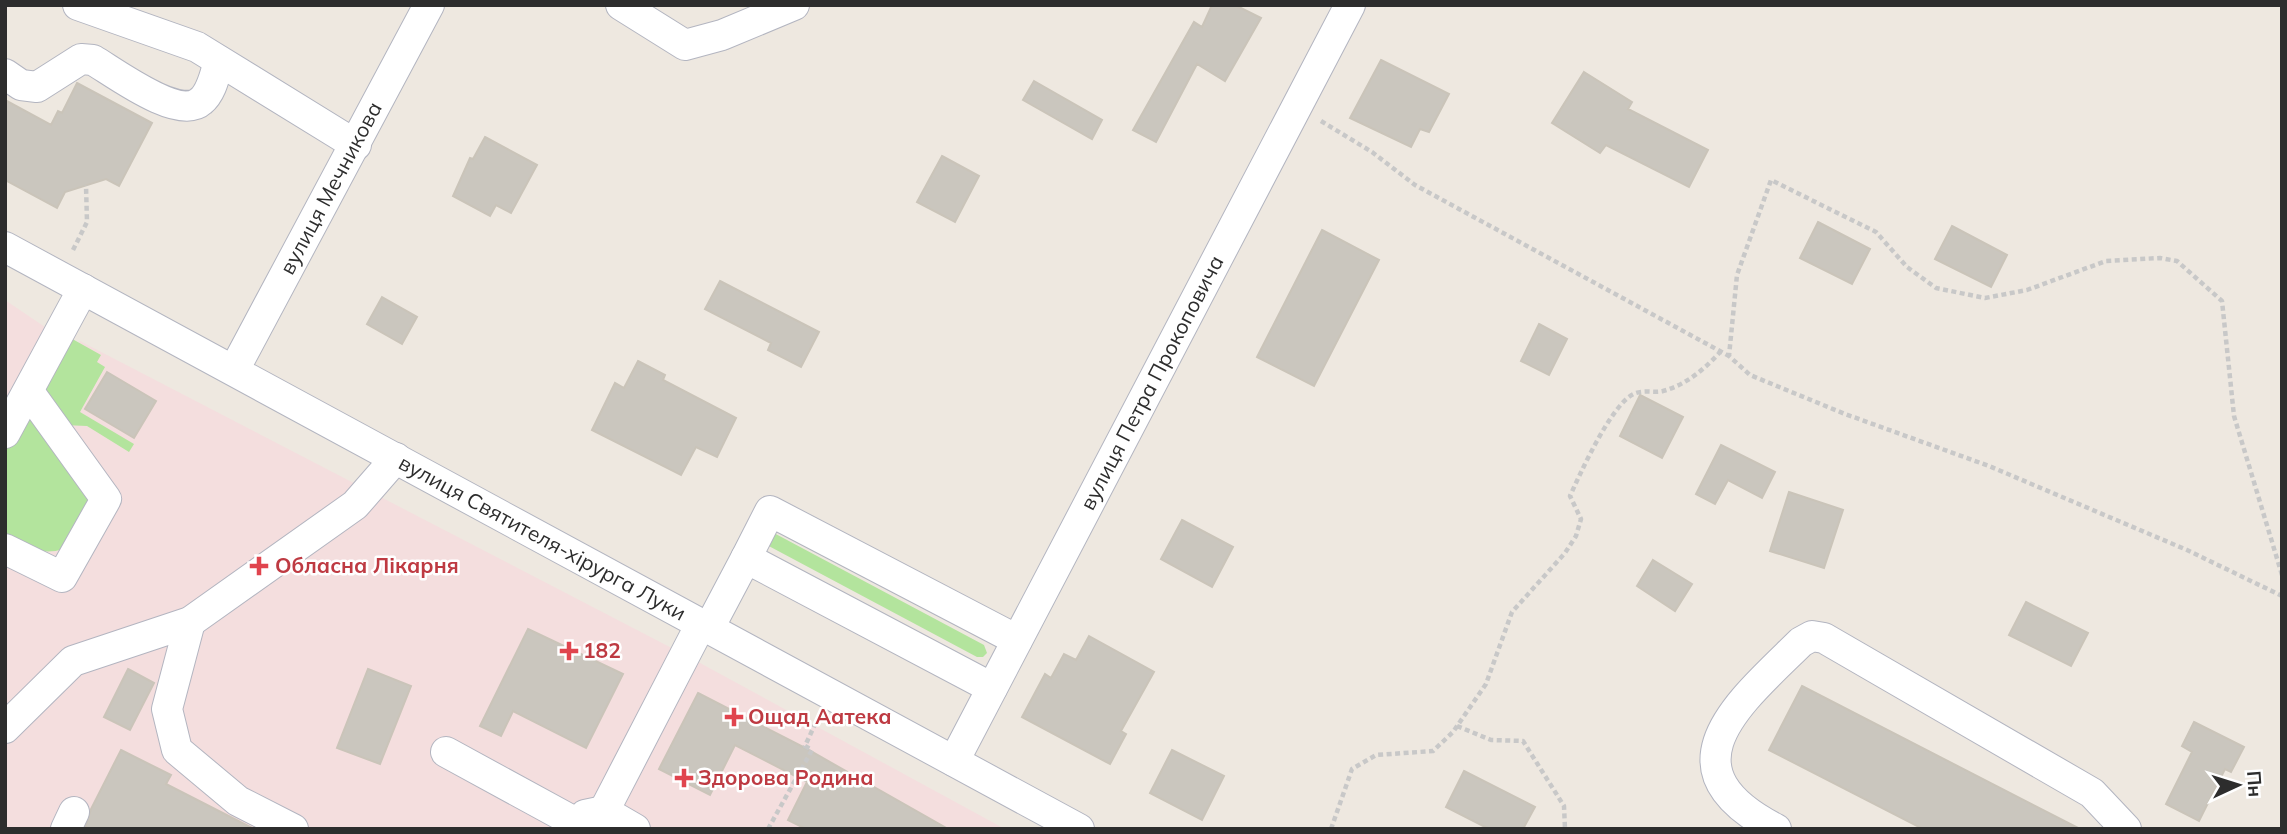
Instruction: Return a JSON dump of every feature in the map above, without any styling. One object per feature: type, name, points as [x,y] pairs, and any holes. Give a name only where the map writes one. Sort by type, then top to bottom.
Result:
[{"type":"street","points":[[78,5],[197,47],[356,145]]},
{"type":"street","name":"вулиця Мечникова","points":[[234,370],[429,5]]},
{"type":"street","points":[[621,5],[685,45],[722,35],[794,5]]},
{"type":"street","name":"вулиця Петра Прокоповича","points":[[954,761],[1350,5]]},
{"type":"street","points":[[5,74],[21,85],[37,88],[81,59],[93,60],[166,103],[188,107],[201,102],[219,61]]},
{"type":"street","name":"вулиця Святителя-хірурга Луки","points":[[5,247],[1079,829]]},
{"type":"street","points":[[5,433],[83,289]]},
{"type":"street","points":[[5,549],[62,577],[106,499],[29,392]]},
{"type":"street","points":[[5,727],[73,661],[190,622],[355,505],[396,458]]},
{"type":"street","points":[[446,752],[563,824],[604,811],[770,511],[1017,640]]},
{"type":"street","points":[[746,558],[992,688]]},
{"type":"street","points":[[190,622],[167,709],[177,750],[238,801],[293,829]]},
{"type":"street","points":[[1776,829],[1763,822],[1732,796],[1720,780],[1716,768],[1716,744],[1741,701],[1801,642],[1812,636],[1824,638],[2092,793],[2126,829]]},
{"type":"street","points":[[604,811],[635,829]]},
{"type":"path","points":[[1298,107],[1373,152],[1416,185],[1730,356],[1751,375],[1845,414],[1989,466],[2187,550],[2282,596]]},
{"type":"path","points":[[1730,356],[1737,275],[1771,180],[1876,232],[1907,267],[1936,288],[1985,298],[2027,290],[2106,261],[2148,257],[2177,261],[2222,301],[2234,416],[2282,575]]},
{"type":"path","points":[[73,250],[88,222],[86,186]]},
{"type":"path","points":[[1331,829],[1352,769],[1376,755],[1433,751],[1457,726],[1486,684],[1512,612],[1576,536],[1581,519],[1570,496],[1585,463],[1621,404],[1635,393],[1664,391],[1703,371],[1721,351]]},
{"type":"path","points":[[768,829],[812,750],[805,746],[819,716]]},
{"type":"path","points":[[1457,726],[1491,740],[1523,741],[1564,806],[1565,829]]},
{"type":"shaded area","points":[[5,300],[45,327],[5,404]]},
{"type":"shaded area","name":"Обласна Лікарня","points":[[80,341],[689,657],[1005,829],[5,829],[5,475]]},
{"type":"green space","points":[[67,336],[101,355],[97,362],[105,367],[80,412],[134,444],[129,452],[87,426],[63,425],[42,398]]},
{"type":"green space","points":[[25,410],[91,497],[63,549],[56,551],[34,549],[5,537],[5,446]]},
{"type":"green space","points":[[772,532],[984,645],[987,653],[983,657],[977,657],[765,544]]},
{"type":"building","points":[[1212,5],[1235,5],[1261,18],[1225,81],[1197,64],[1156,142],[1133,130],[1194,22],[1202,27]]},
{"type":"building","points":[[1381,60],[1449,94],[1429,132],[1420,129],[1411,147],[1350,118]]},
{"type":"building","points":[[1584,72],[1632,102],[1628,109],[1708,150],[1689,187],[1606,145],[1600,153],[1552,123]]},
{"type":"building","points":[[1034,81],[1102,120],[1092,139],[1023,100]]},
{"type":"building","points":[[77,83],[152,123],[119,186],[106,179],[65,192],[57,208],[5,180],[5,100],[51,125],[58,111],[62,113]]},
{"type":"building","points":[[485,137],[537,165],[511,213],[496,205],[490,216],[453,196],[470,158],[473,159]]},
{"type":"building","points":[[942,156],[979,176],[955,222],[917,202]]},
{"type":"building","points":[[1818,222],[1870,249],[1852,284],[1800,258]]},
{"type":"building","points":[[1952,226],[2007,255],[1991,287],[1935,259]]},
{"type":"building","points":[[1322,230],[1379,260],[1314,386],[1257,357]]},
{"type":"building","points":[[720,281],[819,332],[801,367],[768,350],[771,343],[705,309]]},
{"type":"building","points":[[382,297],[417,317],[402,344],[367,324]]},
{"type":"building","points":[[1539,324],[1567,339],[1549,375],[1521,361]]},
{"type":"building","points":[[638,361],[665,375],[663,380],[736,418],[717,457],[696,447],[681,475],[592,430],[615,383],[624,388]]},
{"type":"building","points":[[107,372],[156,401],[134,438],[85,409]]},
{"type":"building","points":[[1640,395],[1683,417],[1662,458],[1620,436]]},
{"type":"building","points":[[1721,445],[1775,472],[1762,498],[1728,480],[1715,504],[1696,494]]},
{"type":"building","points":[[1789,492],[1843,510],[1824,568],[1770,551]]},
{"type":"building","points":[[1182,520],[1233,547],[1212,587],[1161,559]]},
{"type":"building","points":[[1653,560],[1692,584],[1675,611],[1637,586]]},
{"type":"building","points":[[2026,602],[2088,633],[2071,666],[2009,635]]},
{"type":"building","points":[[528,629],[623,674],[586,748],[513,711],[501,736],[480,726]]},
{"type":"building","points":[[1089,636],[1154,672],[1121,731],[1126,734],[1110,764],[1022,717],[1045,674],[1051,678],[1064,654],[1076,660]]},
{"type":"building","points":[[128,669],[154,683],[130,730],[104,717]]},
{"type":"building","points":[[368,669],[411,686],[380,764],[337,748]]},
{"type":"building","points":[[1802,686],[2080,829],[1923,829],[1769,750]]},
{"type":"building","points":[[698,693],[807,749],[948,829],[806,829],[788,820],[807,782],[735,745],[710,795],[659,769]]},
{"type":"building","points":[[2194,722],[2244,747],[2231,772],[2225,769],[2199,821],[2166,804],[2192,752],[2182,746]]},
{"type":"building","points":[[121,750],[171,775],[166,784],[254,829],[85,829],[91,809]]},
{"type":"building","points":[[1172,750],[1224,776],[1202,820],[1150,793]]},
{"type":"building","points":[[1464,771],[1535,807],[1523,829],[1489,829],[1446,807]]},
{"type":"place","name":"Обласна Лікарня","points":[[259,566]]},
{"type":"place","name":"182","points":[[569,651]]},
{"type":"place","name":"Ощад Аатека","points":[[734,717]]},
{"type":"place","name":"Здорова Родина","points":[[684,778]]}]
